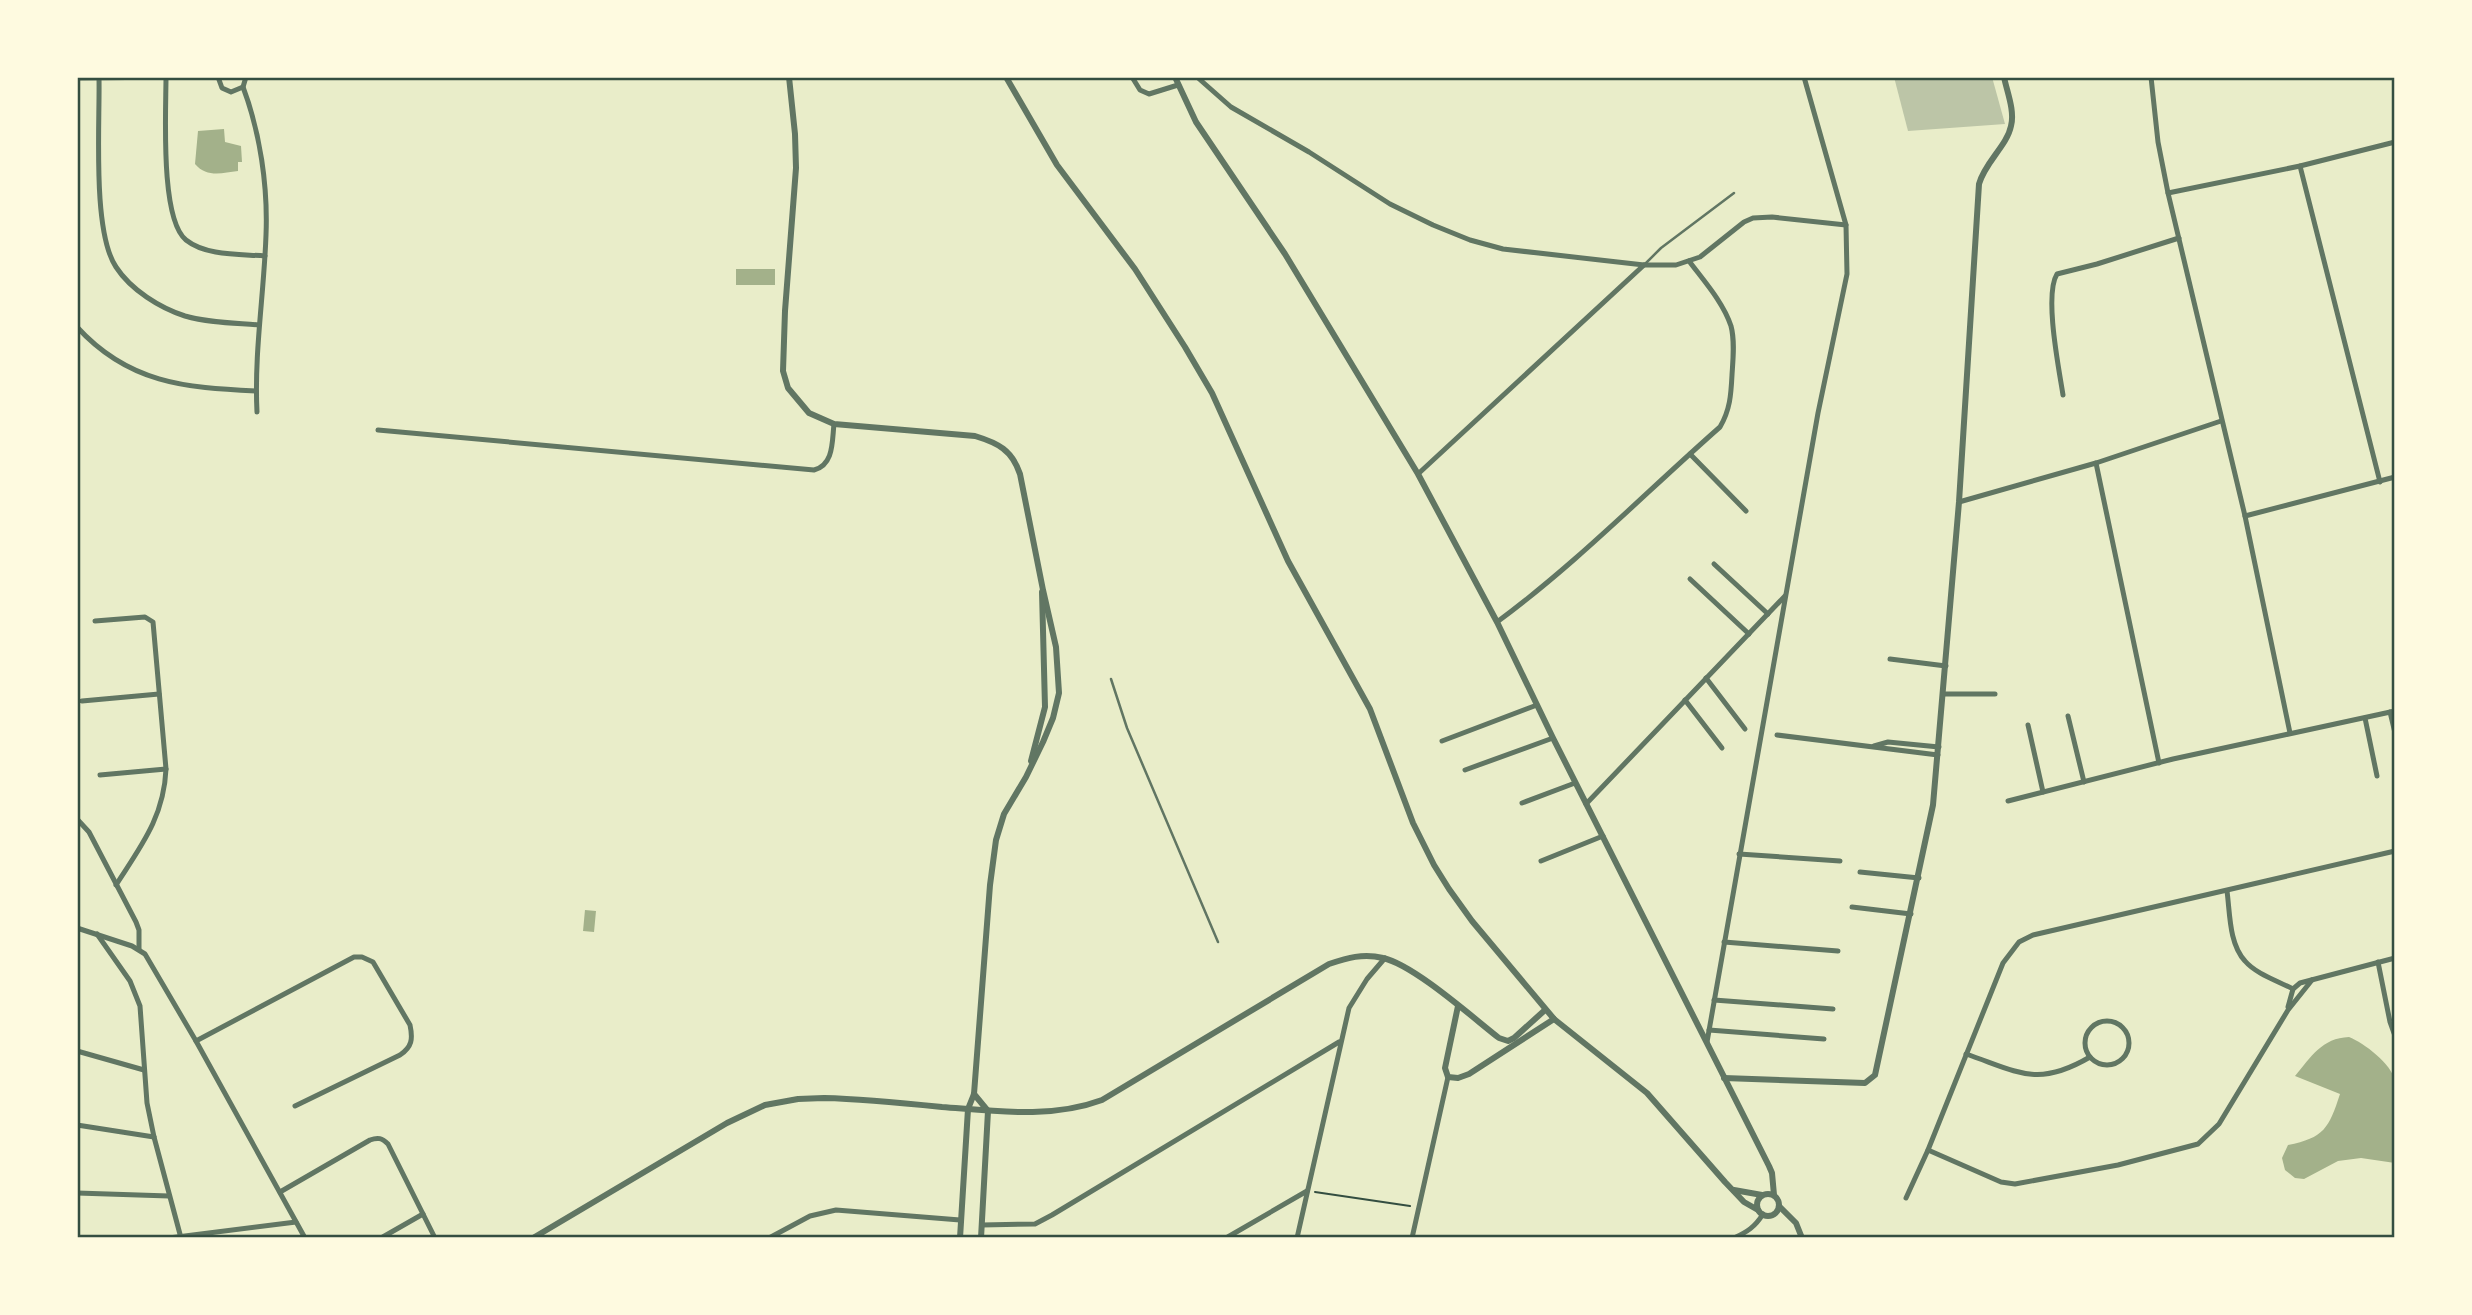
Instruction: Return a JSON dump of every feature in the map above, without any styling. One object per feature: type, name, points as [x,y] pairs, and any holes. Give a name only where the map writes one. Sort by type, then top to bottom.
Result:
[{"type":"street","points":[[166,77],[168,201],[179,233],[187,242],[200,248],[265,256]]},
{"type":"street","points":[[77,78],[177,77]]},
{"type":"street","points":[[218,77],[220,85],[226,91],[243,87]]},
{"type":"street","points":[[246,77],[243,87],[251,108],[259,149],[266,217],[257,412]]},
{"type":"street","points":[[789,77],[796,168],[785,311],[783,371],[788,388],[809,413],[834,424],[975,436],[1008,450],[1015,459],[1042,590],[1046,685],[1042,724],[1026,777]]},
{"type":"street","points":[[1006,77],[1045,146],[1135,269],[1212,393],[1288,561],[1370,709],[1413,823],[1434,865],[1472,921],[1545,1010],[1647,1093],[1744,1202],[1761,1212],[1773,1214],[1779,1206]]},
{"type":"street","points":[[1132,77],[1140,90],[1149,94],[1178,85]]},
{"type":"street","points":[[1175,77],[1196,122],[1285,254],[1418,474],[1497,622],[1772,1173],[1774,1195],[1779,1206],[1797,1223],[1802,1238]]},
{"type":"street","points":[[1197,77],[1219,98],[1247,117],[1309,152],[1390,204],[1470,240],[1503,249],[1644,265],[1676,265],[1708,251],[1753,218],[1772,217],[1846,225]]},
{"type":"street","points":[[1707,1042],[1818,413],[1847,274],[1846,225],[1804,77]]},
{"type":"street","points":[[1724,1078],[1869,1082],[1875,1075],[1933,805],[1959,502],[1979,184],[1987,164],[2008,135],[2012,124],[2004,77]]},
{"type":"street","points":[[2151,77],[2158,142],[2168,193],[2245,516],[2290,733]]},
{"type":"street","points":[[99,78],[101,214],[107,249],[116,268],[133,286],[158,305],[186,316],[259,325]]},
{"type":"street","points":[[2168,193],[2300,166],[2395,142]]},
{"type":"street","points":[[2300,166],[2380,482]]},
{"type":"street","points":[[2063,395],[2053,336],[2053,282],[2057,274],[2179,238]]},
{"type":"street","points":[[1497,622],[1591,544],[1720,427],[1728,415],[1733,345],[1731,327],[1725,312],[1689,261]]},
{"type":"street","points":[[1418,474],[1644,265]]},
{"type":"street","points":[[77,327],[109,355],[133,370],[161,382],[187,387],[256,391]]},
{"type":"street","points":[[1959,502],[2096,463],[2221,421]]},
{"type":"street","points":[[377,430],[814,470],[825,466],[829,459],[834,424]]},
{"type":"street","points":[[1690,454],[1746,511]]},
{"type":"street","points":[[2096,463],[2158,763]]},
{"type":"street","points":[[2245,516],[2395,477]]},
{"type":"street","points":[[1714,564],[1768,614]]},
{"type":"street","points":[[1690,579],[1749,634]]},
{"type":"street","points":[[960,1238],[968,1109],[974,1094],[996,840],[1004,814],[1026,777],[1053,718],[1059,693],[1058,664],[1048,605],[1042,590]]},
{"type":"street","points":[[1586,804],[1786,595]]},
{"type":"street","points":[[95,621],[145,617],[153,622],[166,769],[165,792],[155,820],[117,886]]},
{"type":"street","points":[[1043,659],[1058,664]]},
{"type":"street","points":[[1889,659],[1946,666]]},
{"type":"street","points":[[1706,678],[1745,729]]},
{"type":"street","points":[[1046,685],[1059,693]]},
{"type":"street","points":[[82,701],[159,694]]},
{"type":"street","points":[[1943,694],[1994,694]]},
{"type":"street","points":[[1685,700],[1722,748]]},
{"type":"street","points":[[1442,741],[1537,705]]},
{"type":"street","points":[[2008,801],[2158,763],[2393,711],[2395,733]]},
{"type":"street","points":[[2068,716],[2084,782]]},
{"type":"street","points":[[2365,718],[2376,776]]},
{"type":"street","points":[[2028,725],[2043,792]]},
{"type":"street","points":[[1777,736],[1938,755]]},
{"type":"street","points":[[1465,770],[1553,738]]},
{"type":"street","points":[[1874,746],[1888,742],[1939,747]]},
{"type":"street","points":[[100,775],[166,769]]},
{"type":"street","points":[[1522,803],[1576,783]]},
{"type":"street","points":[[77,819],[89,832],[136,922],[139,949]]},
{"type":"street","points":[[1541,861],[1603,836]]},
{"type":"street","points":[[1906,1198],[2003,963],[2019,942],[2032,935],[2395,851]]},
{"type":"street","points":[[1739,854],[1840,861]]},
{"type":"street","points":[[1860,872],[1919,878]]},
{"type":"street","points":[[2227,891],[2234,939],[2245,961],[2254,969],[2293,989]]},
{"type":"street","points":[[1852,907],[1911,914]]},
{"type":"street","points":[[77,928],[139,949],[145,954],[305,1238]]},
{"type":"street","points":[[97,934],[130,981],[136,995],[143,1032],[144,1070],[154,1137],[181,1237]]},
{"type":"street","points":[[1724,942],[1838,951]]},
{"type":"street","points":[[533,1238],[726,1123],[765,1105],[824,1098],[988,1111],[1079,1108],[1102,1100],[1329,964],[1354,956],[1385,958],[1414,974],[1499,1038],[1508,1041],[1545,1010]]},
{"type":"street","points":[[196,1041],[354,957],[373,962],[410,1026],[410,1046],[400,1055],[295,1106]]},
{"type":"street","points":[[1297,1238],[1339,1042],[1349,1008],[1367,979],[1385,958]]},
{"type":"street","points":[[2288,1010],[2293,989],[2300,984],[2395,958]]},
{"type":"street","points":[[2378,962],[2395,1036]]},
{"type":"street","points":[[1928,1150],[2001,1182],[2015,1184],[2185,1149],[2198,1143],[2219,1124],[2288,1010],[2312,980]]},
{"type":"street","points":[[1714,1000],[1833,1009]]},
{"type":"street","points":[[1412,1238],[1448,1077],[1445,1068],[1458,1006]]},
{"type":"street","points":[[1448,1077],[1458,1078],[1468,1074],[1554,1019]]},
{"type":"street","points":[[2109,1020],[2124,1029],[2129,1045],[2127,1054],[2121,1060],[2105,1065],[2090,1057],[2085,1040],[2093,1025],[2109,1020]]},
{"type":"street","points":[[1709,1030],[1824,1039]]},
{"type":"street","points":[[982,1225],[1035,1224],[1339,1042]]},
{"type":"street","points":[[77,1051],[144,1070]]},
{"type":"street","points":[[1966,1054],[2030,1075],[2043,1076],[2069,1069],[2090,1057]]},
{"type":"street","points":[[974,1094],[988,1111],[981,1238]]},
{"type":"street","points":[[77,1125],[154,1137]]},
{"type":"street","points":[[280,1192],[376,1138],[383,1139],[388,1144],[435,1238]]},
{"type":"street","points":[[1734,1190],[1774,1195]]},
{"type":"street","points":[[1226,1238],[1307,1191]]},
{"type":"street","points":[[77,1193],[169,1196]]},
{"type":"street","points":[[1734,1238],[1757,1224],[1761,1212],[1758,1202],[1762,1195]]},
{"type":"street","points":[[769,1238],[810,1216],[836,1210],[960,1220]]},
{"type":"street","points":[[381,1238],[423,1214]]},
{"type":"street","points":[[169,1238],[296,1222]]},
{"type":"lane","points":[[1644,265],[1661,247],[1734,193]]},
{"type":"lane","points":[[1111,679],[1127,728],[1218,942]]},
{"type":"path","points":[[1307,1191],[1418,1207]]},
{"type":"shaded area","points":[[224,129],[225,142],[241,146],[242,162],[238,162],[238,171],[205,171],[195,164],[198,131]]},
{"type":"shaded area","points":[[736,269],[775,269],[775,285],[736,285]]},
{"type":"shaded area","points":[[585,910],[596,911],[594,932],[583,931]]},
{"type":"shaded area","points":[[2349,1037],[2377,1055],[2393,1074],[2397,1100],[2395,1163],[2361,1158],[2338,1161],[2304,1179],[2295,1178],[2285,1170],[2282,1158],[2288,1145],[2310,1139],[2323,1130],[2340,1094],[2295,1076],[2324,1045]]},
{"type":"building","points":[[1894,77],[1992,77],[2005,124],[1908,131]]}]
